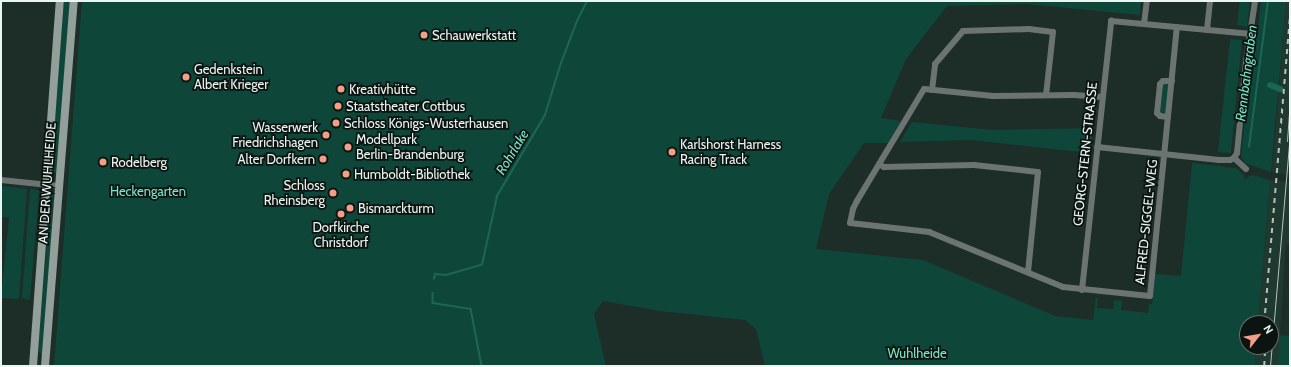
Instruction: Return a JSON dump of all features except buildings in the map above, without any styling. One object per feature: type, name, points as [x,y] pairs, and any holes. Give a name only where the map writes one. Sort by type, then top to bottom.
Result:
[{"type":"main road","name":"AN DER WUHLHEIDE","points":[[33,366],[60,1]]},
{"type":"main road","name":"AN DER WUHLHEIDE","points":[[45,366],[74,1]]},
{"type":"street","points":[[1147,1],[1144,24],[1251,34]]},
{"type":"street","points":[[1206,30],[1210,1]]},
{"type":"street","points":[[1097,147],[1230,160],[1234,158],[1237,153],[1246,62],[1255,1]]},
{"type":"street","name":"GEORG-STERN-STRASSE","points":[[1082,290],[1111,21],[1144,24]]},
{"type":"street","points":[[1164,154],[1177,28]]},
{"type":"street","points":[[932,90],[935,64],[963,31],[1029,30],[1053,32],[1046,96]]},
{"type":"street","points":[[1168,117],[1160,116],[1157,113],[1160,84],[1163,81],[1172,81]]},
{"type":"street","points":[[1082,290],[1062,288],[1028,272],[929,232],[850,223],[853,209],[923,91],[927,89],[993,96],[1102,97]]},
{"type":"street","name":"ALFRED-SIGGEL-WEG","points":[[1082,290],[1150,296],[1164,154]]},
{"type":"street","points":[[1234,158],[1246,169]]},
{"type":"street","points":[[879,164],[884,167],[974,165],[1038,172],[1028,272]]},
{"type":"street","points":[[1,180],[59,186]]},
{"type":"shaded area","points":[[1286,1],[1290,1],[1289,175],[1272,172]]},
{"type":"shaded area","points":[[1270,180],[1290,182],[1289,244],[1286,244],[1279,351],[1279,315],[1259,315]]},
{"type":"shaded area","points":[[1256,355],[1279,355],[1278,366],[1255,366]]},
{"type":"green space","points":[[64,1],[70,1],[57,173],[51,172]]},
{"type":"green space","points":[[82,1],[1141,1],[1140,15],[1027,4],[947,6],[906,59],[881,118],[901,121],[888,143],[864,143],[829,194],[816,249],[923,260],[1055,316],[1093,320],[1096,298],[1098,298],[1097,308],[1113,309],[1114,300],[1122,301],[1121,310],[1148,313],[1149,304],[1152,304],[1155,274],[1181,276],[1192,163],[1236,168],[1245,176],[1243,180],[1252,175],[1270,180],[1259,315],[1239,315],[1239,355],[1256,355],[1255,366],[765,366],[756,329],[745,320],[660,311],[603,301],[594,314],[606,366],[54,366]]},
{"type":"green space","points":[[1240,1],[1250,1],[1247,27],[1237,25]]},
{"type":"green space","points":[[1261,1],[1286,1],[1271,172],[1245,163],[1241,155],[1251,67],[1249,66],[1254,49],[1256,29],[1258,29]]},
{"type":"green space","points":[[1230,39],[1242,40],[1231,153],[1218,152]]},
{"type":"green space","points":[[1163,83],[1168,83],[1166,114],[1160,114]]},
{"type":"green space","points":[[912,122],[993,130],[1093,128],[1090,153],[971,140],[900,142]]},
{"type":"green space","points":[[2,186],[27,189],[19,299],[1,298],[9,217],[1,217]]},
{"type":"green space","points":[[30,189],[39,190],[30,300],[22,298]]},
{"type":"green space","points":[[51,192],[53,195],[51,257],[42,356],[38,351]]},
{"type":"green space","points":[[1279,335],[1290,336],[1290,366],[1278,366]]},
{"type":"waterway","name":"Rohrlake","points":[[434,279],[435,274],[446,275],[482,265],[497,196],[545,115],[561,63],[577,21],[587,1]]},
{"type":"waterway","name":"Rennbahngraben","points":[[1249,147],[1268,1]]},
{"type":"waterway","name":"Rennbahngraben","points":[[1270,85],[1280,89]]},
{"type":"waterway","name":"Rohrlake","points":[[433,293],[433,303],[471,309],[482,366]]},
{"type":"tram line","points":[[1287,141],[1290,99]]},
{"type":"tram line","points":[[1270,366],[1290,135]]},
{"type":"railway","points":[[1265,315],[1290,12]]},
{"type":"railway","points":[[1264,366],[1265,355]]},
{"type":"place","name":"Schauwerkstatt","points":[[424,35]]},
{"type":"place","name":"Gedenkstein Albert Krieger","points":[[186,77]]},
{"type":"place","name":"Kreativhütte","points":[[341,89]]},
{"type":"place","name":"Staatstheater Cottbus","points":[[338,106]]},
{"type":"place","name":"Schloss Königs-Wusterhausen","points":[[336,123]]},
{"type":"place","name":"Wasserwerk Friedrichshagen","points":[[326,135]]},
{"type":"place","name":"Modellpark Berlin-Brandenburg","points":[[348,147]]},
{"type":"place","name":"Karlshorst Harness Racing Track","points":[[672,152]]},
{"type":"place","name":"Alter Dorfkern","points":[[323,159]]},
{"type":"place","name":"Rodelberg","points":[[103,162]]},
{"type":"place","name":"Humboldt-Bibliothek","points":[[346,174]]},
{"type":"place","name":"Schloss Rheinsberg","points":[[333,193]]},
{"type":"place","name":"Bismarckturm","points":[[350,208]]},
{"type":"place","name":"Dorfkirche Christdorf","points":[[341,214]]},
{"type":"park label","name":"Heckengarten","points":[[148,191]]},
{"type":"park label","name":"Wuhlheide","points":[[917,353]]}]
